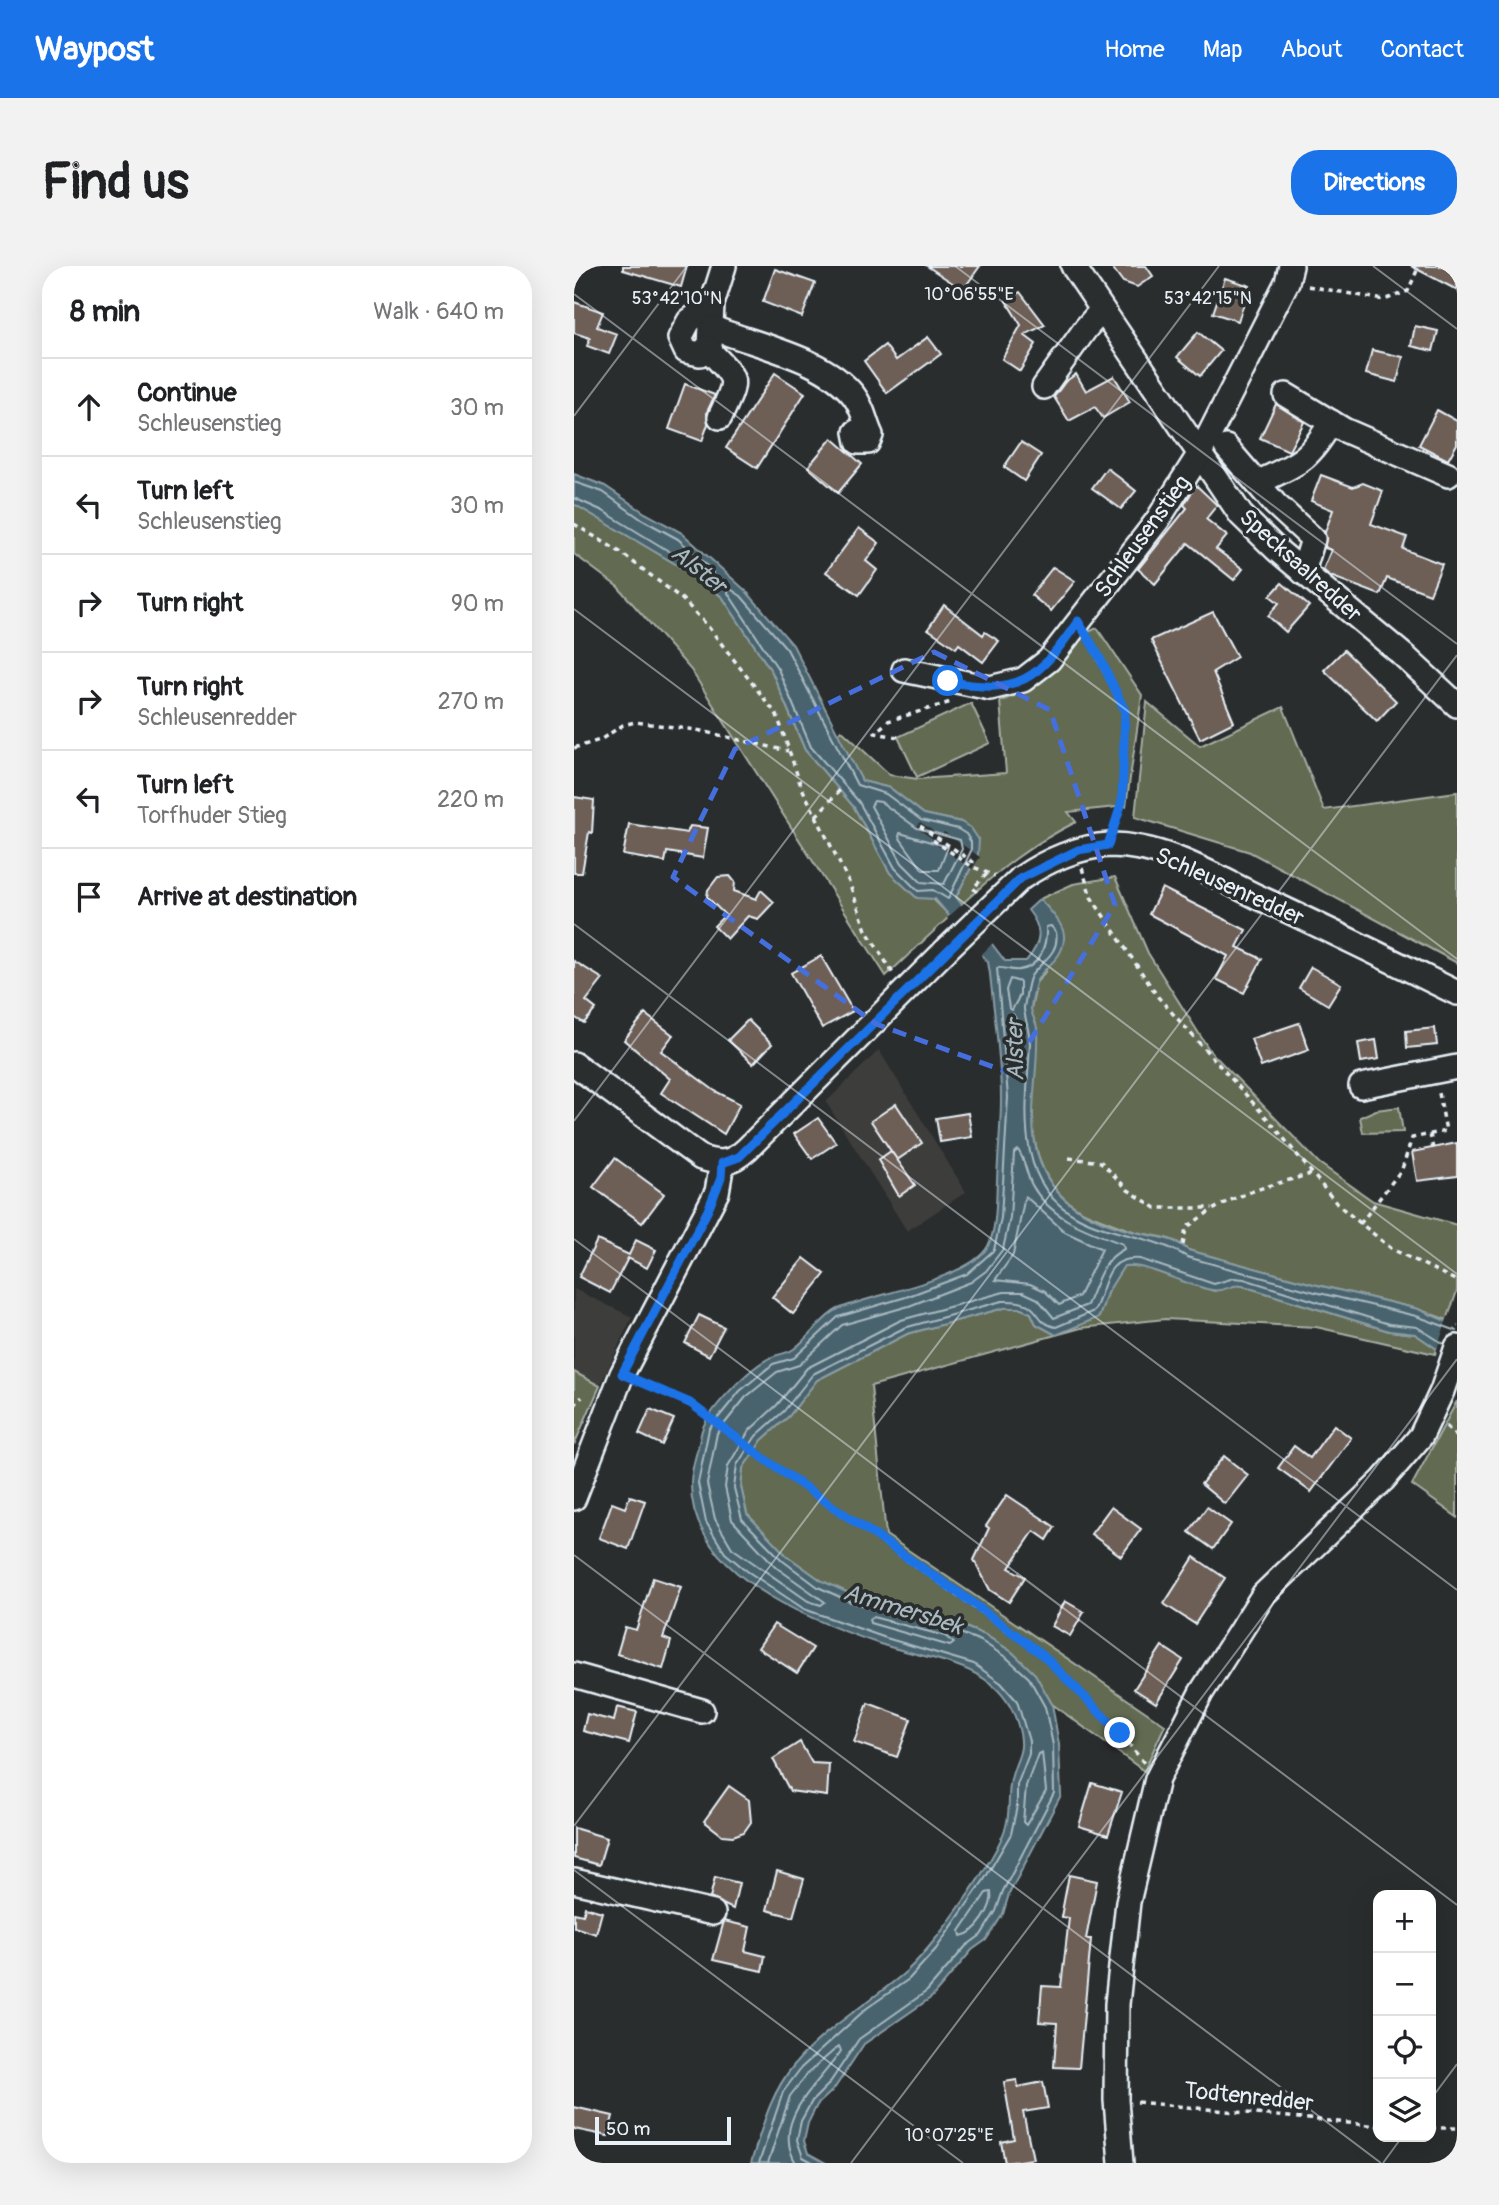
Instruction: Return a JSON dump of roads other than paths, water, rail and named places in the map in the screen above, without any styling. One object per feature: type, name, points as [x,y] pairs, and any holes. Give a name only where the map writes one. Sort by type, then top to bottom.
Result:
[{"type":"street","points":[[712,304],[689,321],[680,338],[686,351],[700,354],[710,338],[712,304],[724,266]]},
{"type":"street","name":"Specksaalredder","points":[[1073,266],[1241,515],[1457,705]]},
{"type":"street","name":"Schleusenstieg","points":[[904,670],[980,687],[1011,685],[1036,672],[1157,521],[1199,455],[1289,274]]},
{"type":"street","points":[[1044,387],[1079,337],[1102,310]]},
{"type":"street","points":[[710,338],[735,385],[720,417]]},
{"type":"street","points":[[710,338],[834,375],[856,398],[863,410],[866,428]]},
{"type":"street","points":[[1286,394],[1331,422],[1448,475]]},
{"type":"street","points":[[1257,483],[1313,452],[1331,422]]},
{"type":"street","points":[[1226,447],[1257,483],[1313,539],[1303,572]]},
{"type":"street","name":"Schleusenredder","points":[[722,1163],[739,1157],[1021,878],[1078,850],[1108,845],[1171,856],[1457,993]]},
{"type":"street","points":[[574,1064],[701,1158],[722,1163],[721,1178],[708,1210],[622,1374],[574,1498]]},
{"type":"street","points":[[1361,1086],[1457,1067]]},
{"type":"street","points":[[1121,2163],[1116,2100],[1116,2004],[1128,1902],[1157,1779],[1201,1693],[1264,1594],[1396,1466],[1421,1436],[1443,1391],[1457,1347]]},
{"type":"street","points":[[574,1675],[702,1712]]},
{"type":"street","points":[[574,1881],[713,1913]]},
{"type":"water","points":[[574,474],[605,486],[645,513],[682,533],[746,591],[793,645],[862,781],[890,788],[924,814],[961,822],[971,828],[979,840],[978,854],[956,897],[1005,961],[1026,961],[1038,942],[1036,923],[1028,910],[1040,899],[1052,912],[1062,928],[1064,939],[1056,959],[1042,972],[1035,985],[1031,1008],[1037,1029],[1033,1117],[1039,1158],[1048,1178],[1062,1197],[1089,1216],[1123,1229],[1168,1239],[1188,1250],[1313,1284],[1418,1309],[1457,1326],[1437,1349],[1415,1334],[1389,1331],[1243,1286],[1212,1290],[1144,1268],[1124,1266],[1107,1293],[1099,1317],[1056,1335],[1036,1324],[1031,1313],[1019,1308],[1004,1308],[907,1334],[817,1380],[789,1416],[762,1440],[743,1468],[741,1487],[747,1514],[787,1556],[822,1581],[853,1595],[950,1621],[985,1635],[1012,1652],[1035,1674],[1052,1704],[1059,1744],[1061,1795],[1009,1894],[1003,1914],[986,1940],[972,1950],[932,1997],[864,2044],[834,2089],[817,2105],[808,2123],[804,2141],[808,2153],[826,2163],[751,2163],[773,2100],[794,2065],[832,2028],[914,1964],[944,1927],[990,1860],[1006,1826],[1010,1785],[1021,1749],[1020,1733],[1008,1702],[995,1687],[979,1675],[941,1660],[880,1644],[820,1622],[758,1589],[732,1568],[710,1544],[696,1515],[691,1477],[704,1425],[730,1391],[763,1362],[792,1350],[838,1309],[962,1268],[978,1258],[988,1246],[996,1214],[1001,1098],[999,1051],[990,974],[988,962],[935,899],[917,898],[890,873],[854,807],[805,750],[772,672],[723,598],[701,579],[574,504]]},
{"type":"water label","name":"Alster","points":[[699,569]]},
{"type":"water label","name":"Alster","points":[[1015,1050]]},
{"type":"water label","name":"Ammersbek","points":[[903,1609]]}]
